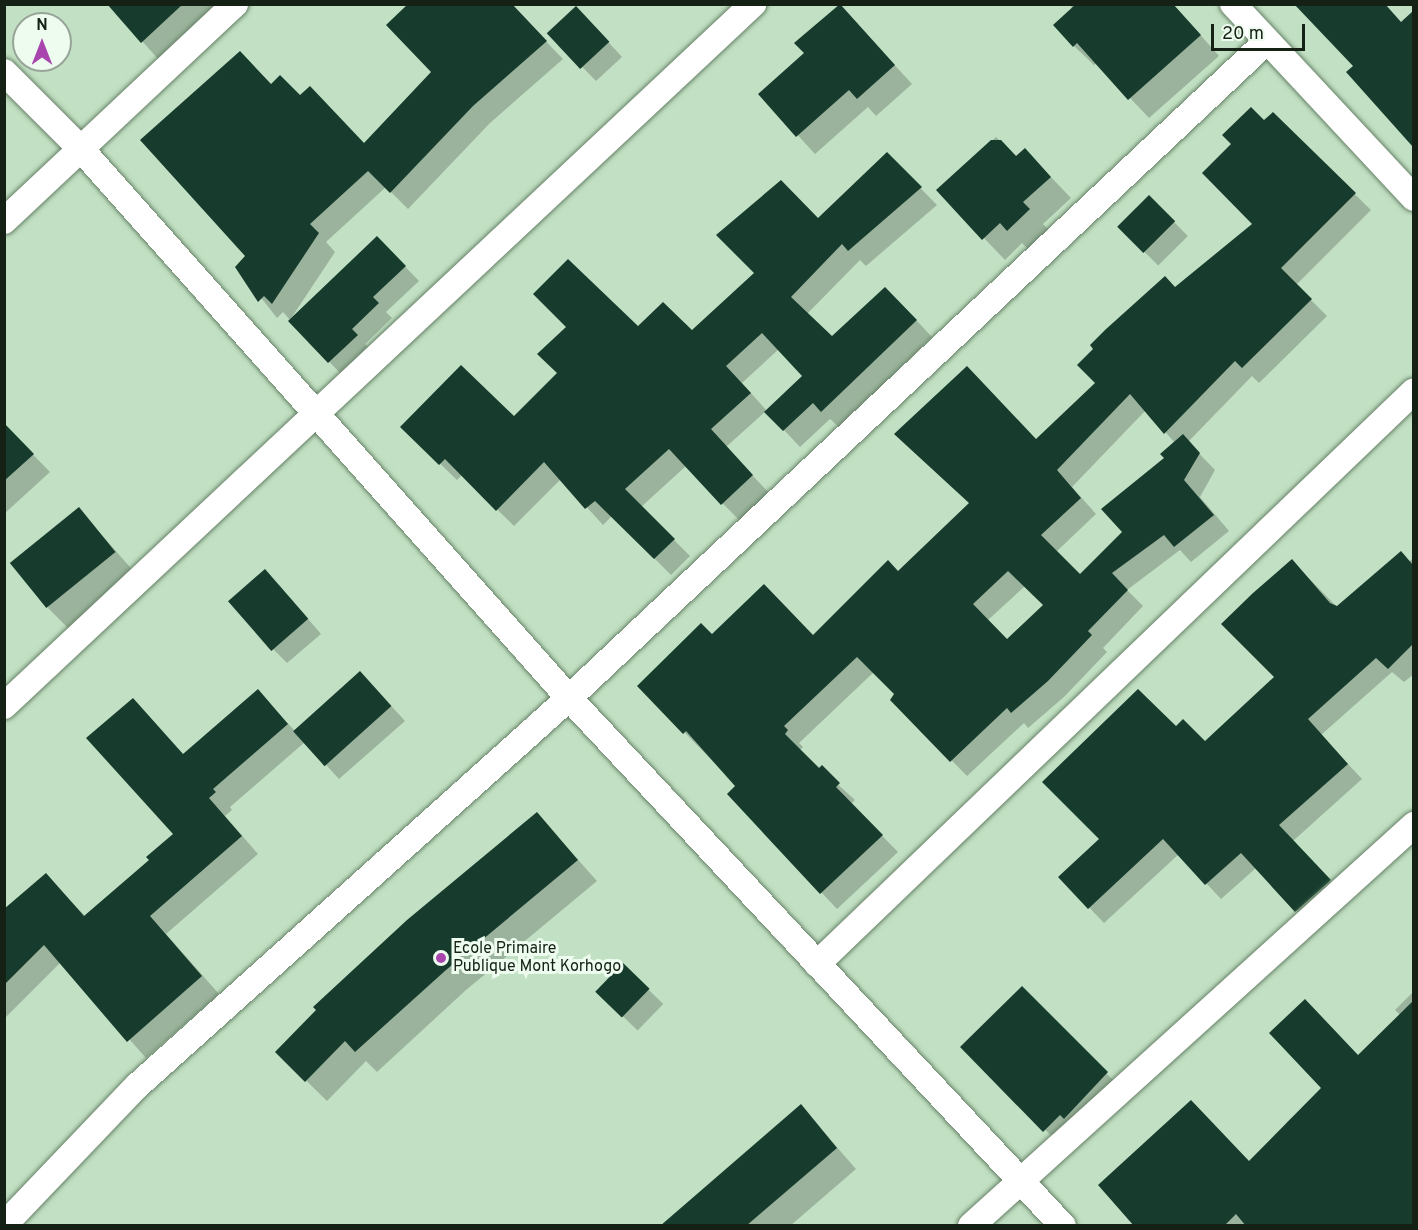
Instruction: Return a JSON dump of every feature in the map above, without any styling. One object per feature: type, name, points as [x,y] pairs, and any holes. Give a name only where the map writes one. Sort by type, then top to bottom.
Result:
[{"type":"street","points":[[4,220],[236,4]]},
{"type":"street","points":[[4,706],[753,4]]},
{"type":"street","points":[[1233,4],[1413,198]]},
{"type":"street","points":[[4,1225],[138,1086],[569,698],[1266,42]]},
{"type":"street","points":[[4,72],[81,149],[319,413],[569,698],[1063,1226]]},
{"type":"street","points":[[817,964],[1413,391]]},
{"type":"street","points":[[971,1226],[1413,825]]},
{"type":"building","points":[[107,4],[183,4],[141,43]]},
{"type":"building","points":[[408,4],[512,4],[547,41],[473,106],[390,193],[368,171],[310,224],[319,233],[272,304],[264,296],[258,302],[235,267],[245,256],[140,140],[240,51],[271,84],[280,75],[300,95],[310,86],[364,143],[431,72],[386,25]]},
{"type":"building","points":[[840,4],[895,65],[857,99],[849,90],[796,137],[758,94],[804,53],[794,43]]},
{"type":"building","points":[[1076,4],[1173,4],[1201,35],[1128,100],[1077,43],[1073,47],[1053,25]]},
{"type":"building","points":[[1294,4],[1385,4],[1401,22],[1413,11],[1413,147],[1346,72],[1353,66]]},
{"type":"building","points":[[576,6],[609,42],[580,69],[547,33]]},
{"type":"building","points":[[1251,107],[1264,120],[1273,112],[1356,193],[1281,268],[1312,299],[1242,368],[1235,361],[1164,434],[1130,394],[1057,470],[1081,498],[1041,535],[1080,574],[1122,532],[1101,509],[1164,458],[1160,454],[1183,434],[1200,453],[1184,480],[1214,515],[1174,547],[1164,535],[1112,573],[1128,590],[1088,631],[1092,635],[1048,681],[1011,713],[1007,708],[950,762],[890,700],[894,694],[857,657],[784,726],[788,730],[785,734],[819,768],[822,765],[840,783],[836,787],[883,835],[820,894],[727,794],[735,786],[686,731],[683,734],[637,686],[701,623],[712,634],[764,584],[813,635],[888,560],[898,571],[969,503],[894,434],[967,366],[1036,439],[1095,383],[1077,365],[1093,349],[1090,345],[1105,330],[1165,276],[1175,287],[1252,224],[1202,173],[1231,144],[1222,135]],"holes":[[[1008,571],[1043,605],[1007,639],[973,604]]]},
{"type":"building","points":[[991,140],[1001,140],[1016,156],[1025,148],[1051,177],[1023,202],[1030,209],[1007,231],[1000,223],[982,240],[936,190]]},
{"type":"building","points":[[887,152],[922,187],[848,251],[842,244],[791,297],[832,336],[885,287],[917,320],[821,412],[813,403],[783,431],[764,412],[802,376],[762,333],[726,366],[751,393],[711,429],[753,475],[721,505],[669,449],[625,489],[675,539],[654,559],[595,501],[585,509],[544,462],[496,511],[445,459],[439,465],[400,427],[461,365],[514,416],[557,373],[537,354],[566,327],[533,294],[568,259],[638,326],[663,302],[692,330],[754,273],[716,235],[781,180],[818,218]]},
{"type":"building","points":[[1149,195],[1175,221],[1143,253],[1117,227]]},
{"type":"building","points":[[377,236],[406,266],[373,297],[379,303],[352,329],[358,335],[328,363],[288,321]]},
{"type":"building","points":[[4,423],[34,454],[4,481]]},
{"type":"building","points":[[79,507],[116,552],[46,608],[10,563]]},
{"type":"building","points":[[1401,551],[1413,565],[1413,644],[1388,669],[1376,658],[1308,719],[1348,764],[1279,825],[1331,880],[1295,912],[1241,853],[1205,885],[1163,839],[1088,909],[1058,877],[1099,839],[1042,782],[1138,689],[1176,726],[1183,719],[1205,741],[1274,677],[1221,624],[1292,559],[1330,603],[1337,606]]},
{"type":"building","points":[[265,569],[308,619],[271,651],[228,601]]},
{"type":"building","points":[[360,671],[391,706],[325,766],[293,731]]},
{"type":"building","points":[[258,689],[288,724],[213,789],[216,792],[209,798],[242,836],[150,916],[202,976],[127,1042],[44,945],[4,985],[4,909],[46,873],[84,916],[149,860],[146,857],[173,834],[86,738],[133,698],[183,754]]},
{"type":"building","points":[[537,812],[578,860],[446,970],[355,1052],[345,1041],[305,1082],[275,1052],[316,1010],[313,1007],[407,920]]},
{"type":"building","points":[[623,963],[650,989],[622,1017],[595,992]]},
{"type":"building","points":[[1022,986],[1108,1072],[1064,1119],[1060,1115],[1043,1132],[960,1047]]},
{"type":"building","points":[[1305,999],[1358,1055],[1413,1001],[1413,1226],[1246,1226],[1236,1214],[1224,1226],[1134,1226],[1098,1185],[1191,1100],[1249,1161],[1321,1088],[1269,1033]]},
{"type":"building","points":[[801,1104],[837,1148],[746,1226],[660,1226]]},
{"type":"place","name":"Ecole Primaire Publique Mont Korhogo","points":[[441,958]]}]
